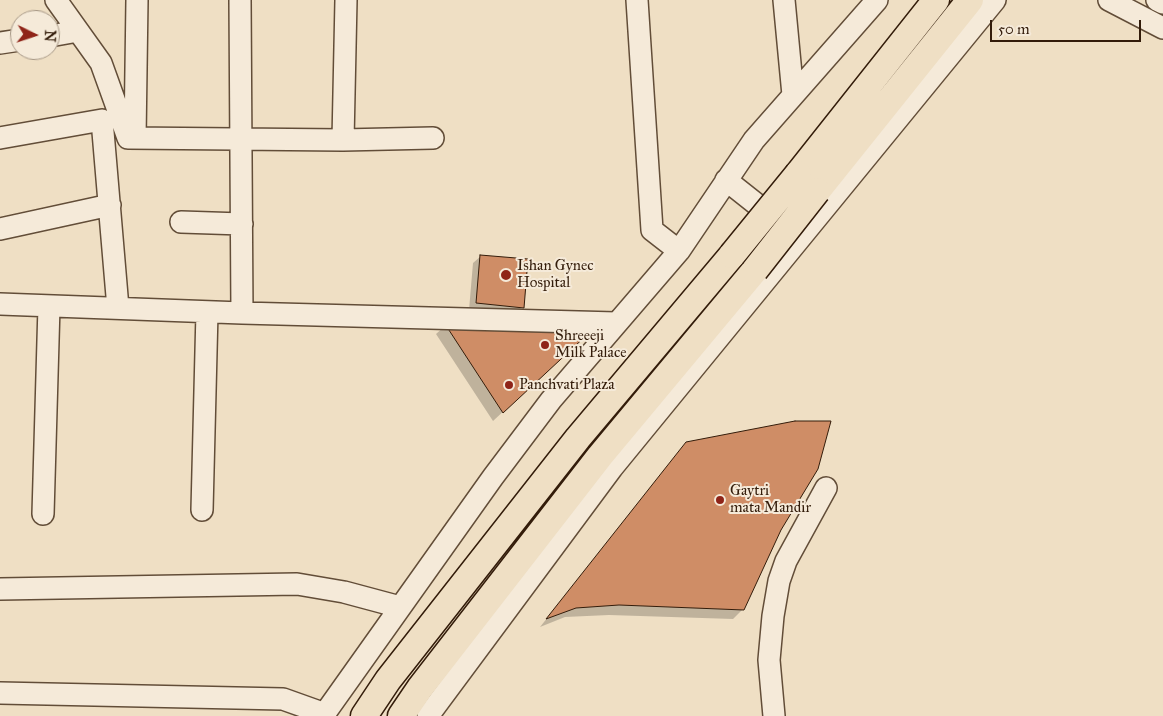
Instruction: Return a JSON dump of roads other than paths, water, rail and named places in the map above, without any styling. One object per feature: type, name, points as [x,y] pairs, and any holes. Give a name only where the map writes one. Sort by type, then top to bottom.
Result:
[{"type":"main road","points":[[364,716],[388,680],[578,438],[732,255],[936,0]]},
{"type":"main road","points":[[401,716],[420,688],[600,456],[755,270],[970,0]]},
{"type":"street","points":[[56,0],[101,64],[128,138],[242,140],[433,138]]},
{"type":"street","points":[[134,138],[137,0]]},
{"type":"street","points":[[240,0],[242,314]]},
{"type":"street","points":[[343,140],[346,0]]},
{"type":"street","points":[[637,0],[652,230],[679,251]]},
{"type":"street","points":[[784,0],[793,95]]},
{"type":"street","points":[[0,693],[283,699],[324,715],[539,415],[679,251],[754,140],[877,0]]},
{"type":"street","points":[[428,716],[612,468],[995,0]]},
{"type":"street","points":[[1109,0],[1163,28]]},
{"type":"street","points":[[1157,0],[1163,3]]},
{"type":"street","points":[[60,34],[78,31]]},
{"type":"street","points":[[0,138],[102,120],[118,308]]},
{"type":"street","points":[[726,180],[801,238]]},
{"type":"street","points":[[0,229],[110,205]]},
{"type":"street","points":[[181,222],[242,224]]},
{"type":"street","points":[[0,304],[242,314],[616,323]]},
{"type":"street","points":[[43,514],[50,306]]},
{"type":"street","points":[[202,510],[207,312]]},
{"type":"street","points":[[774,716],[769,660],[772,616],[779,581],[786,561],[826,488]]},
{"type":"street","points":[[0,589],[296,584],[344,592],[400,607]]},
{"type":"place","name":"Ishan Gynec Hospital","points":[[506,275]]},
{"type":"place","name":"Shreeeji Milk Palace","points":[[545,345]]},
{"type":"place","name":"Panchvati Plaza","points":[[509,385]]},
{"type":"place","name":"Gaytri mata Mandir","points":[[720,500]]}]
